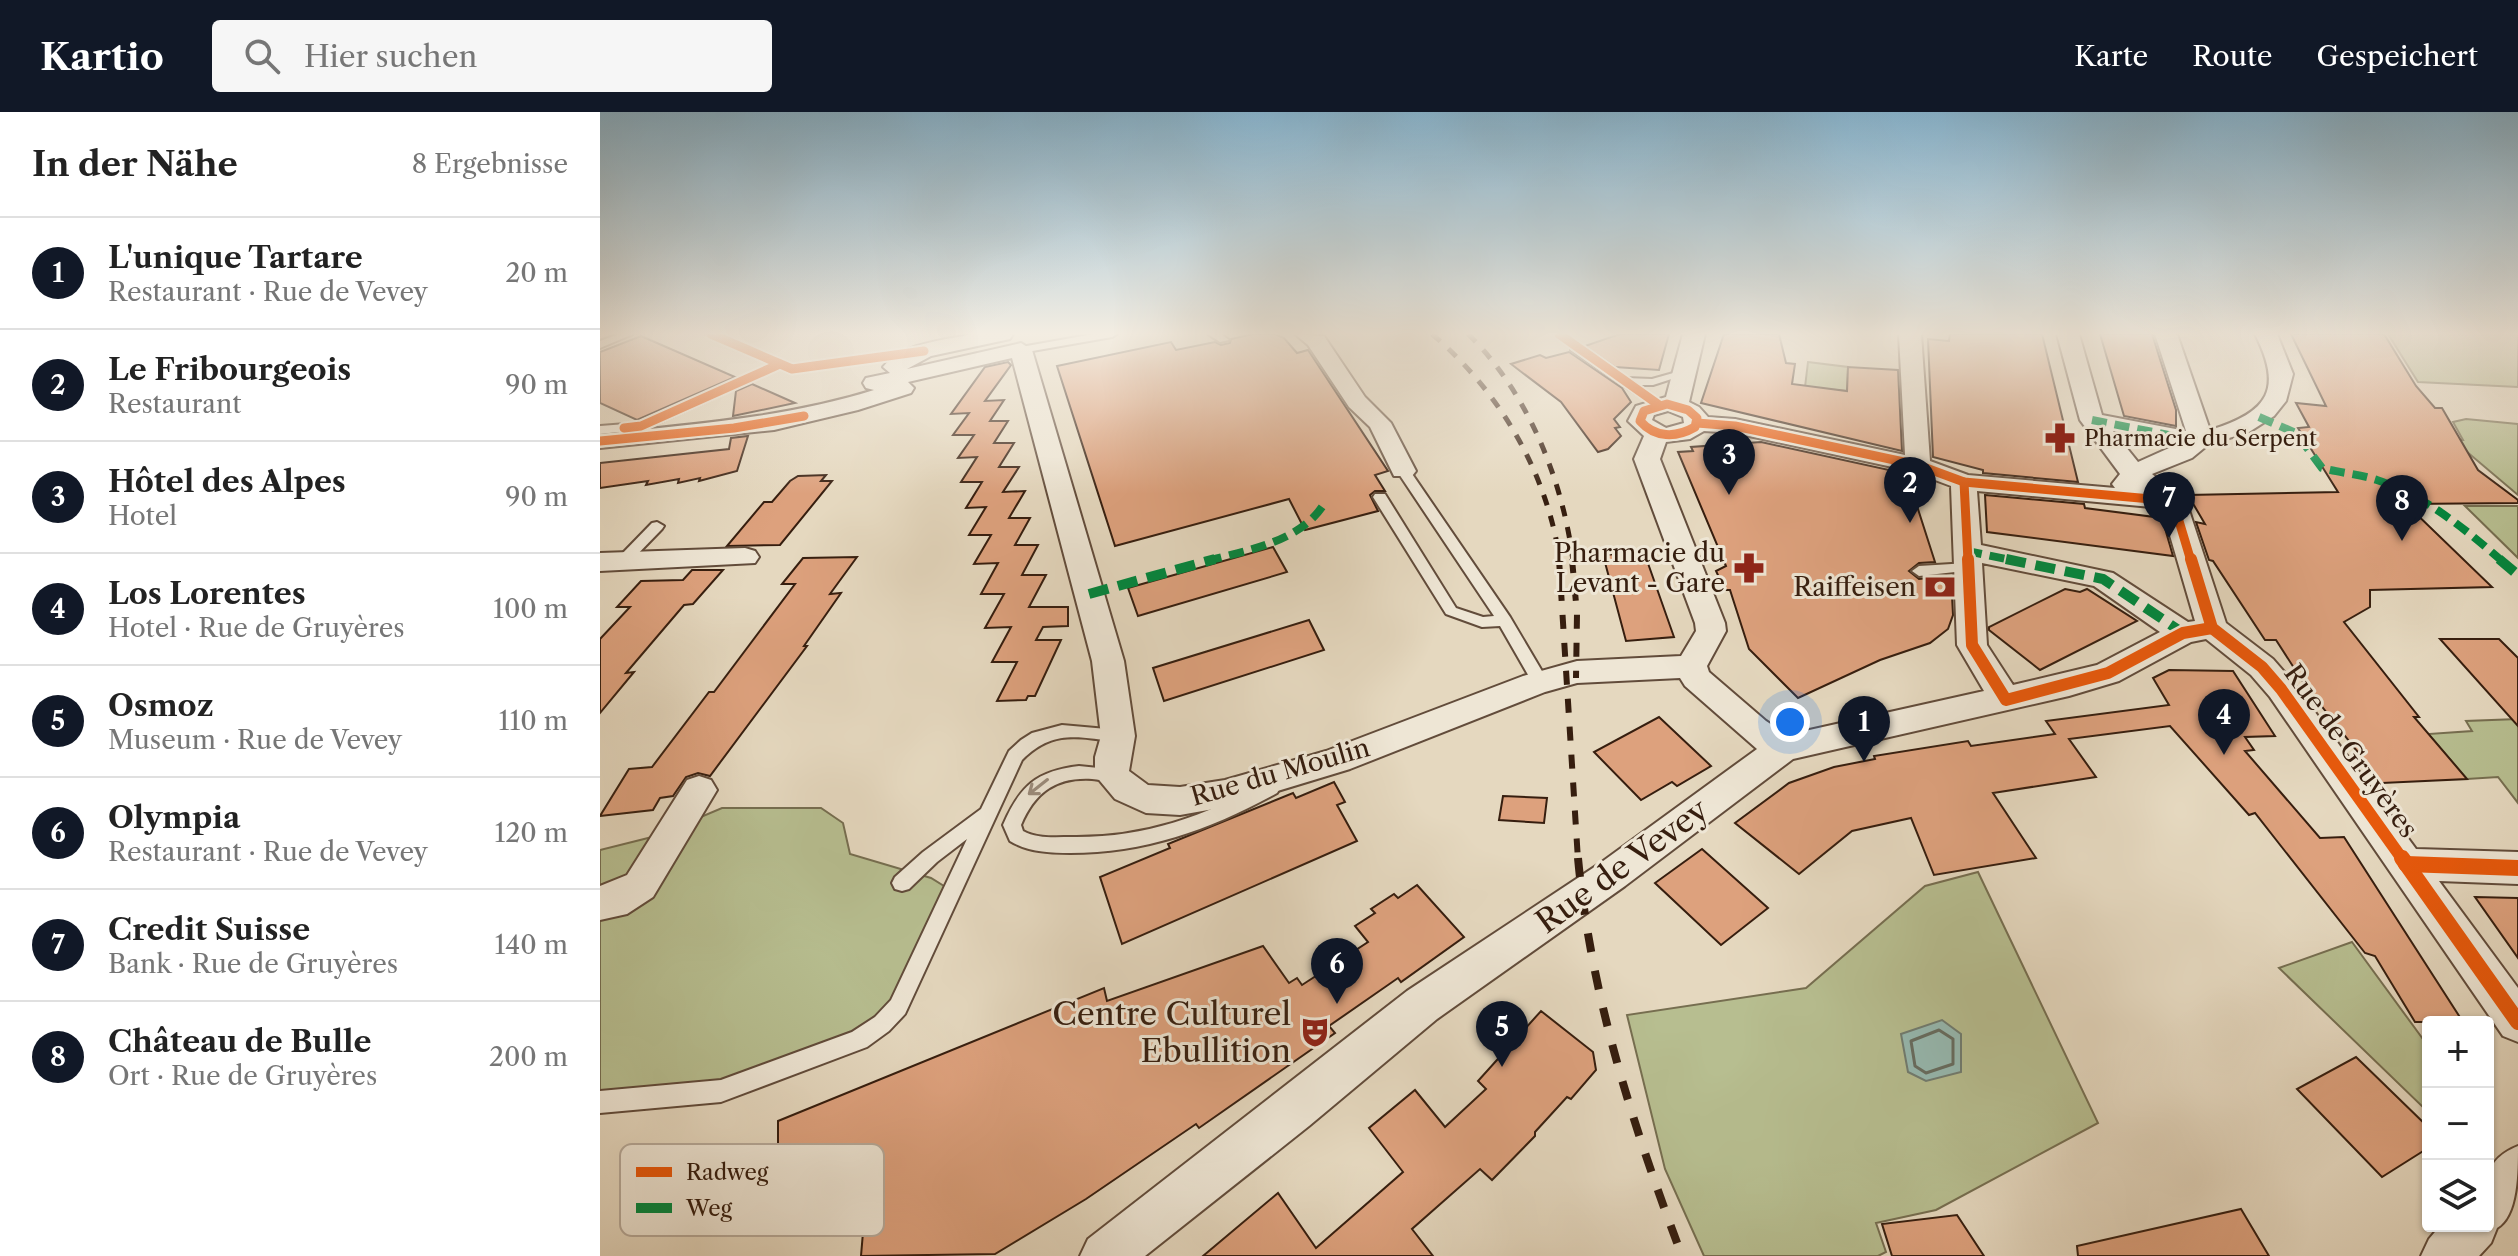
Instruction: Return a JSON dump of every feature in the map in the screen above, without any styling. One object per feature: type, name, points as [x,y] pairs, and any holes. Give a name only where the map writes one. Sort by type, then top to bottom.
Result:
[{"type":"street","points":[[804,416],[865,387]]},
{"type":"street","points":[[600,433],[734,428],[804,416],[904,387]]},
{"type":"street","points":[[1018,387],[1108,661],[1118,736],[1112,757],[1112,775]]},
{"type":"street","points":[[1340,387],[1377,445],[1403,471]]},
{"type":"street","points":[[1677,387],[1647,459],[1710,623],[1711,631],[1691,666],[1696,678],[1754,730],[1782,749]]},
{"type":"street","points":[[1913,387],[1918,465]]},
{"type":"street","points":[[2083,387],[2092,420],[2133,473],[2173,501],[2198,631]]},
{"type":"street","points":[[2183,387],[2200,440]]},
{"type":"street","points":[[2116,497],[2133,473],[2178,455],[2200,440],[2249,424],[2259,417],[2280,387]]},
{"type":"street","points":[[1664,415],[1690,410],[1697,423]]},
{"type":"street","points":[[1664,415],[1683,433],[1697,423],[1735,426],[1918,465],[1964,482],[2173,501]]},
{"type":"street","points":[[2092,420],[2200,440]]},
{"type":"street","points":[[1964,482],[1972,645],[2006,700]]},
{"type":"street","points":[[612,561],[745,557]]},
{"type":"street","name":"Rue de Gruyères","points":[[1968,559],[2103,579],[2262,667],[2281,689],[2518,1022]]},
{"type":"street","name":"Rue de Vevey","points":[[1105,1256],[1422,1005],[1612,875],[1782,749],[1916,716],[2006,700],[2108,673],[2198,631]]},
{"type":"street","name":"Rue du Moulin","points":[[1112,775],[1127,791],[1148,800],[1180,802],[1301,772],[1577,672],[1691,666]]},
{"type":"street","points":[[600,903],[613,902],[640,886],[699,790]]},
{"type":"street","points":[[2406,864],[2518,868]]},
{"type":"street","points":[[2466,1238],[2518,1169]]},
{"type":"lane","points":[[600,433],[641,426],[728,387]]},
{"type":"lane","points":[[1631,387],[1664,415]]},
{"type":"lane","points":[[1403,471],[1505,621],[1541,683]]},
{"type":"lane","points":[[1380,497],[1451,611],[1482,622],[1505,621]]},
{"type":"lane","points":[[612,561],[657,526]]},
{"type":"lane","points":[[1919,571],[1968,559]]},
{"type":"lane","points":[[600,1102],[721,1091],[859,1040],[882,1024],[898,1007],[1015,756],[1038,735],[1052,731],[1118,736]]},
{"type":"lane","points":[[1112,775],[1069,772],[1049,778],[1024,799],[1012,825],[1016,836],[1026,843],[1092,846],[1166,836],[1252,799],[1301,772]]},
{"type":"lane","points":[[902,883],[930,857],[988,814]]},
{"type":"green space","points":[[1809,387],[1847,387],[1847,391]]},
{"type":"green space","points":[[2466,419],[2518,424],[2518,495],[2453,440],[2463,440],[2453,422]]},
{"type":"green space","points":[[2465,506],[2518,506],[2518,558]]},
{"type":"green space","points":[[2518,719],[2518,803],[2498,777],[2467,779],[2428,734],[2472,731],[2466,721]]},
{"type":"green space","points":[[722,808],[821,808],[843,823],[850,854],[931,878],[952,891],[882,1024],[721,1091],[600,1102],[600,850],[656,836]]},
{"type":"green space","points":[[1978,872],[2098,1123],[1936,1210],[1876,1223],[1886,1252],[1878,1256],[1704,1256],[1665,1169],[1627,1015],[1806,988],[1925,886]]},
{"type":"green space","points":[[2352,942],[2422,1038],[2422,1106],[2279,968]]},
{"type":"water","points":[[1942,1020],[1961,1034],[1961,1072],[1926,1081],[1908,1072],[1901,1034]]},
{"type":"building","points":[[600,387],[711,387],[637,420],[600,403]]},
{"type":"building","points":[[760,387],[795,403],[733,416],[736,391]]},
{"type":"building","points":[[970,387],[995,387],[985,401],[1004,400],[990,421],[1008,421],[994,443],[1014,443],[999,467],[1019,467],[1003,492],[1025,491],[1009,518],[1030,518],[1015,545],[1038,545],[1022,575],[1046,575],[1029,607],[1068,607],[1068,626],[1043,627],[1036,640],[1061,640],[1035,696],[1028,696],[1026,700],[997,701],[1017,662],[992,662],[1011,627],[985,628],[1004,594],[981,594],[998,563],[974,564],[991,535],[969,535],[986,507],[966,508],[982,482],[961,482],[977,457],[958,458],[974,435],[953,435],[969,413],[951,414]]},
{"type":"building","points":[[1064,387],[1333,387],[1388,471],[1375,475],[1385,491],[1375,491],[1370,495],[1378,511],[1305,530],[1289,499],[1115,546]]},
{"type":"building","points":[[1542,387],[1621,387],[1631,402],[1614,419],[1620,427],[1615,428],[1621,436],[1608,449],[1598,452],[1561,402]]},
{"type":"building","points":[[1706,387],[1819,387],[1847,391],[1847,387],[1899,387],[1902,451],[1701,403]]},
{"type":"building","points":[[1930,387],[2055,387],[2078,482],[1983,473],[1983,470],[1933,457]]},
{"type":"building","points":[[2116,387],[2169,387],[2176,410],[2176,426],[2124,416]]},
{"type":"building","points":[[2317,387],[2417,387],[2435,408],[2442,408],[2478,470],[2518,500],[2518,503],[2406,504],[2492,587],[2370,590],[2370,607],[2344,622],[2419,717],[2414,717],[2467,779],[2382,783],[2305,685],[2276,640],[2265,640],[2213,561],[2209,560],[2196,522],[2205,524],[2188,495],[2338,492],[2298,428],[2309,427],[2296,403],[2326,406]]},
{"type":"building","points":[[748,436],[737,471],[699,481],[700,478],[678,483],[679,479],[646,485],[648,481],[600,488],[600,463],[729,449],[731,438]]},
{"type":"building","points":[[1761,442],[1912,475],[1917,506],[1935,562],[1919,563],[1909,571],[1919,579],[1939,577],[1952,596],[1953,615],[1948,629],[1930,643],[1880,660],[1798,698],[1749,649],[1730,590],[1725,590],[1716,571],[1726,566],[1678,452],[1693,451],[1691,447]]},
{"type":"building","points":[[826,475],[821,481],[832,481],[780,545],[727,546],[764,502],[772,502],[790,481],[798,476]]},
{"type":"building","points":[[1985,495],[2084,504],[2085,508],[2162,518],[2173,556],[1987,532]]},
{"type":"building","points":[[1273,547],[1287,572],[1138,616],[1128,588]]},
{"type":"building","points":[[1644,552],[1674,637],[1626,641],[1603,555]]},
{"type":"building","points":[[857,557],[830,594],[841,593],[804,646],[807,646],[710,776],[698,773],[686,777],[673,796],[660,798],[653,810],[600,816],[629,769],[652,767],[709,692],[714,692],[795,584],[782,584],[803,558]]},
{"type":"building","points":[[692,570],[723,570],[693,604],[684,605],[626,673],[634,672],[600,713],[600,639],[630,607],[617,607],[641,581],[683,580]]},
{"type":"building","points":[[2065,589],[2080,592],[2087,589],[2137,621],[2040,670],[1989,630],[1989,627]]},
{"type":"building","points":[[1309,620],[1324,650],[1164,701],[1153,668]]},
{"type":"building","points":[[2440,639],[2499,639],[2518,658],[2518,726]]},
{"type":"building","points":[[2169,670],[2233,671],[2275,736],[2245,737],[2254,750],[2245,751],[2320,838],[2344,837],[2459,1016],[2422,1016],[2422,1022],[2415,1022],[2375,956],[2365,953],[2255,813],[2249,815],[2170,726],[2069,739],[2096,777],[1993,793],[2036,858],[1934,875],[1911,818],[1852,831],[1799,874],[1735,823],[1789,783],[1834,767],[1875,759],[1874,756],[1968,741],[1971,746],[2055,734],[2046,721],[2169,705],[2153,678]]},
{"type":"building","points":[[1659,717],[1711,766],[1677,786],[1672,782],[1641,800],[1594,752]]},
{"type":"building","points":[[1334,782],[1345,802],[1337,805],[1357,841],[1122,944],[1100,877],[1170,848],[1168,844],[1293,793],[1296,798]]},
{"type":"building","points":[[1503,796],[1547,798],[1544,823],[1499,820]]},
{"type":"building","points":[[1702,849],[1768,908],[1721,945],[1655,883]]},
{"type":"building","points":[[1417,885],[1464,937],[1401,982],[1398,978],[1329,1026],[1335,1033],[1199,1128],[1196,1124],[1086,1199],[995,1254],[861,1256],[863,1236],[884,1236],[884,1144],[778,1144],[778,1121],[1104,988],[1107,1001],[1263,946],[1289,983],[1297,978],[1302,985],[1368,942],[1355,926],[1375,913],[1371,909],[1394,894],[1398,898]]},
{"type":"building","points":[[2475,897],[2518,898],[2518,958]]},
{"type":"building","points":[[1541,1011],[1593,1052],[1596,1070],[1571,1099],[1567,1097],[1535,1132],[1535,1136],[1492,1180],[1480,1169],[1412,1229],[1433,1256],[1203,1256],[1278,1193],[1316,1248],[1403,1172],[1369,1128],[1415,1090],[1445,1127],[1486,1089],[1478,1081]]},
{"type":"building","points":[[2356,1057],[2422,1121],[2422,1152],[2382,1177],[2297,1089]]},
{"type":"building","points":[[2241,1209],[2269,1256],[2078,1256],[2077,1246]]},
{"type":"building","points":[[1957,1215],[1984,1256],[1892,1256],[1882,1224]]},
{"type":"railway","points":[[1484,387],[1517,436],[1532,465],[1554,528],[1560,561]]},
{"type":"railway","points":[[1511,387],[1539,438],[1551,469],[1561,499],[1573,561]]},
{"type":"railway","points":[[1559,559],[1578,860]]},
{"type":"railway","points":[[1572,559],[1577,614],[1576,678]]},
{"type":"railway","points":[[1578,858],[1593,961],[1616,1060],[1682,1256]]},
{"type":"marked path","points":[[2259,417],[2296,433],[2322,468],[2377,480],[2416,497],[2469,533],[2518,575]]},
{"type":"marked path","points":[[2092,420],[2199,441]]},
{"type":"marked path","points":[[1089,594],[1272,543],[1314,520],[1324,504]]},
{"type":"marked path","points":[[1967,551],[2103,579],[2183,633]]},
{"type":"cycle path","points":[[624,428],[641,426],[728,387]]},
{"type":"cycle path","points":[[1634,387],[1659,405]]},
{"type":"cycle path","points":[[1667,404],[1691,412],[1697,418],[1695,427],[1681,434],[1666,435],[1651,431],[1640,421],[1644,411],[1667,404]]},
{"type":"cycle path","points":[[600,441],[734,428],[804,416]]},
{"type":"cycle path","points":[[1697,423],[1735,426],[1918,465],[1964,482],[2173,501],[2212,628],[2262,667],[2281,689],[2518,1022]]},
{"type":"cycle path","points":[[1964,482],[1972,645],[2006,700],[2108,673],[2183,633],[2212,628]]},
{"type":"cycle path","points":[[2406,864],[2518,868]]},
{"type":"place","name":"Pharmacie du Serpent","points":[[2060,438]]},
{"type":"place","name":"Hôtel des Alpes","points":[[1729,495]]},
{"type":"place","name":"Le Fribourgeois","points":[[1910,523]]},
{"type":"place","name":"Credit Suisse","points":[[2169,538]]},
{"type":"place","name":"Château de Bulle","points":[[2402,541]]},
{"type":"place","name":"Pharmacie du Levant - Gare","points":[[1749,568]]},
{"type":"place","name":"Raiffeisen","points":[[1940,587]]},
{"type":"place","name":"Los Lorentes","points":[[2224,755]]},
{"type":"place","name":"L'unique Tartare","points":[[1864,762]]},
{"type":"place","name":"Olympia","points":[[1337,1004]]},
{"type":"place","name":"Centre Culturel Ebullition","points":[[1315,1032]]},
{"type":"place","name":"Osmoz","points":[[1502,1067]]}]
